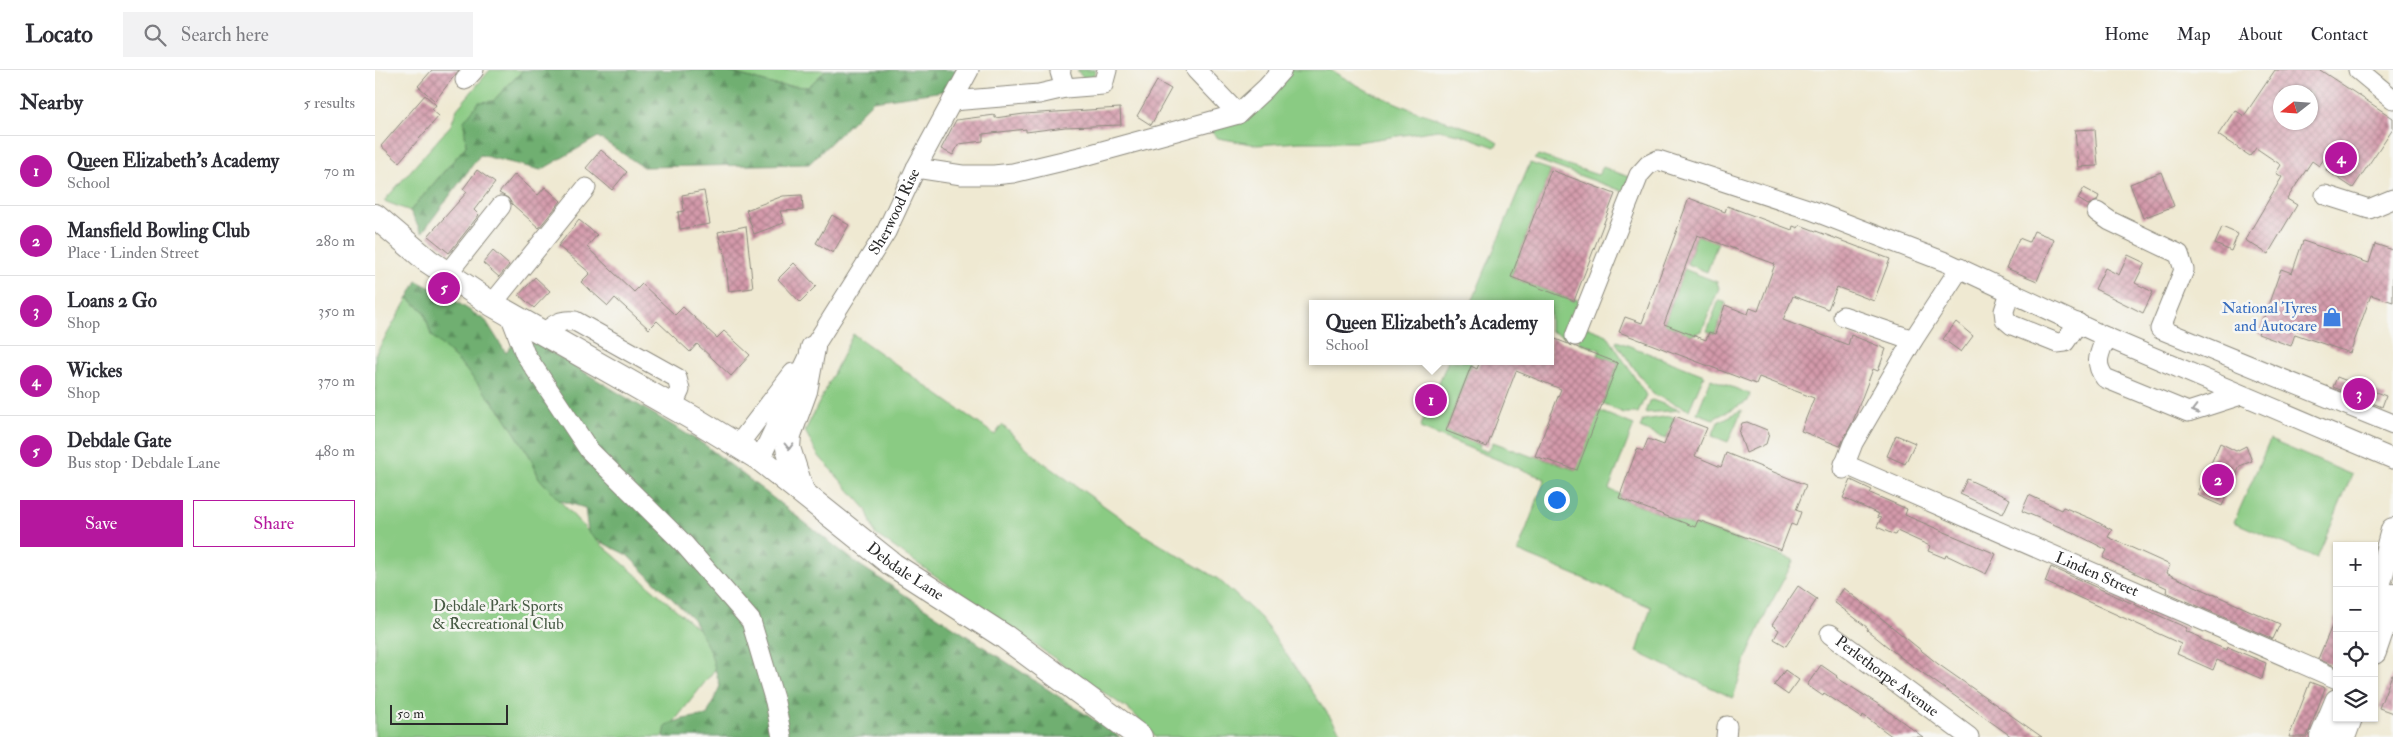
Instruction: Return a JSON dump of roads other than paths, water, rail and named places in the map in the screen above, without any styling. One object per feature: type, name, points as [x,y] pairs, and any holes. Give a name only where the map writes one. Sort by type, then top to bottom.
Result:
[{"type":"main road","name":"Debdale Lane","points":[[375,216],[447,274],[501,308],[760,458],[893,565],[1005,637],[1140,737]]},
{"type":"main road","points":[[802,491],[788,448],[789,435],[805,391],[813,348]]},
{"type":"main road","points":[[2378,587],[2393,530]]},
{"type":"main road","points":[[2378,640],[2393,596]]},
{"type":"main road","points":[[2322,737],[2333,711]]},
{"type":"main road","points":[[2343,737],[2349,722]]},
{"type":"street","name":"Sherwood Rise","points":[[738,445],[813,348],[886,232],[916,168],[969,70]]},
{"type":"street","points":[[952,101],[1039,94],[1063,79],[1103,85],[1107,70]]},
{"type":"street","points":[[916,168],[962,175],[994,175],[1013,173],[1088,155],[1238,114],[1282,70]]},
{"type":"street","points":[[2358,70],[2393,99]]},
{"type":"street","points":[[1197,71],[1238,114]]},
{"type":"street","points":[[1575,336],[1639,175],[1648,165],[1658,160],[1723,190],[1811,210],[1960,268],[2106,337],[2393,459]]},
{"type":"street","points":[[586,188],[501,308],[525,354],[589,450],[684,544],[751,621],[775,702],[782,737]]},
{"type":"street","points":[[2325,195],[2369,209],[2393,199]]},
{"type":"street","points":[[447,274],[501,206]]},
{"type":"street","points":[[2097,212],[2110,221],[2179,254],[2184,270],[2160,329],[2393,424]]},
{"type":"street","points":[[1843,316],[1913,340],[1960,268]]},
{"type":"street","points":[[2010,292],[2004,311],[2005,319],[2012,325],[2057,343],[2065,342],[2078,324]]},
{"type":"street","points":[[2106,337],[2097,359],[2099,370],[2105,378],[2188,412],[2241,395]]},
{"type":"street","name":"Linden Street","points":[[1913,340],[1853,443],[1848,468],[2333,677]]},
{"type":"street","name":"Sherwood Rise","points":[[760,458],[813,348]]},
{"type":"street","name":"Perlethorpe Avenue","points":[[1829,634],[1969,737]]},
{"type":"place","name":"Wickes","points":[[2341,158]]},
{"type":"place","name":"Debdale Gate","points":[[444,288]]},
{"type":"place","name":"National Tyres and Autocare","points":[[2332,317]]},
{"type":"place","name":"Loans 2 Go","points":[[2359,394]]},
{"type":"place","name":"Queen Elizabeth's Academy","points":[[1431,400]]},
{"type":"place","name":"Mansfield Bowling Club","points":[[2218,480]]},
{"type":"park label","name":"Debdale Park Sports & Recreational Club","points":[[498,615]]}]
